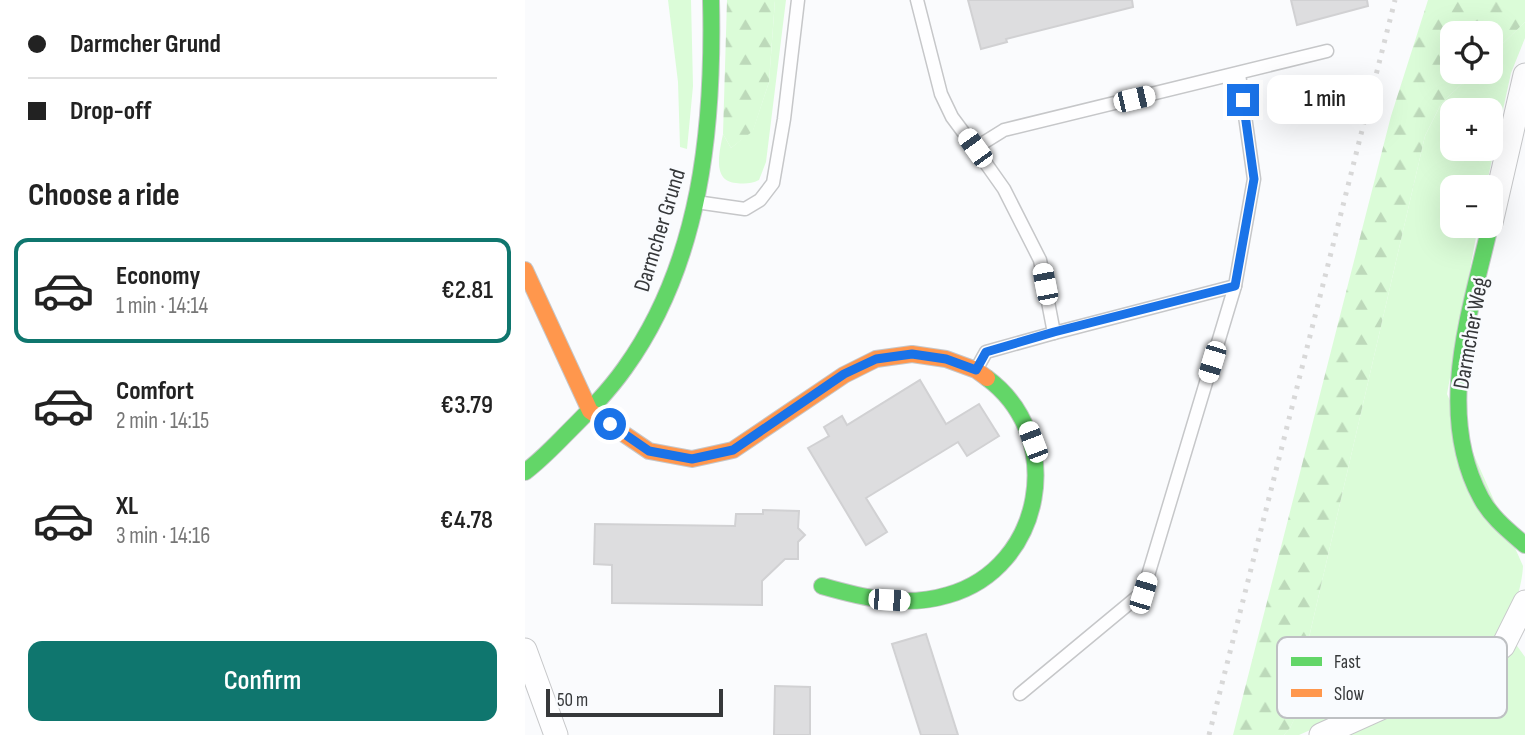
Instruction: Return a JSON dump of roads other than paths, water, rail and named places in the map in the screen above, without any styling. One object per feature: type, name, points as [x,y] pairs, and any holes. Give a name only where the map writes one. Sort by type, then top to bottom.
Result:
[{"type":"street","name":"Darmcher Grund","points":[[525,472],[590,411],[611,387],[632,358],[664,299],[696,202],[709,126],[713,81],[711,0]]},
{"type":"street","name":"Darmcher Weg","points":[[1502,175],[1525,75]]},
{"type":"street","name":"Darmcher Weg","points":[[1488,238],[1461,368],[1458,404],[1461,437],[1467,466],[1481,499],[1502,525],[1525,545]]},
{"type":"street","points":[[525,270],[590,411],[649,451],[692,459],[733,450],[844,374],[876,359],[912,354],[946,359],[976,370],[1011,400],[1023,418],[1036,460],[1035,499],[1011,552],[984,578],[950,595],[914,602],[865,598],[822,586]]},
{"type":"street","points":[[1507,639],[1525,602]]},
{"type":"street","points":[[525,650],[556,735]]},
{"type":"street","points":[[1321,735],[1360,718]]},
{"type":"lane","points":[[696,202],[745,209],[761,200],[773,183],[784,119],[798,0]]},
{"type":"lane","points":[[917,0],[941,94],[952,117],[1004,189],[1040,260],[1054,332]]},
{"type":"lane","points":[[975,148],[1004,130],[1327,51]]},
{"type":"lane","points":[[1020,694],[1143,593],[1235,286],[1254,179],[1239,74]]},
{"type":"lane","points":[[976,370],[986,352],[1235,286]]},
{"type":"railway","points":[[1209,735],[1395,0]]}]
